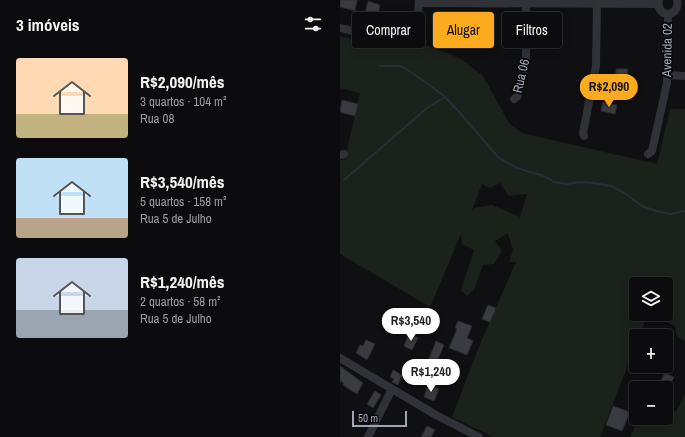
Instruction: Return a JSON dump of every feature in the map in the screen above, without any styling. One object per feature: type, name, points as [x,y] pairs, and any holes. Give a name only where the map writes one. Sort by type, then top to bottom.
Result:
[{"type":"street","points":[[419,12],[419,1],[526,3],[581,2],[596,4],[658,2],[661,11],[668,14],[675,11],[680,3]]},
{"type":"street","name":"Rua 06","points":[[514,100],[519,92],[526,61],[526,3]]},
{"type":"street","points":[[584,136],[583,133],[596,66],[596,4]]},
{"type":"street","name":"Avenida 02","points":[[648,154],[652,151],[666,90],[668,75],[668,14]]},
{"type":"street","points":[[340,28],[352,31]]},
{"type":"street","points":[[668,75],[685,76]]},
{"type":"street","points":[[340,358],[450,422],[479,437]]},
{"type":"street","points":[[368,437],[392,389]]},
{"type":"shaded area","points":[[340,36],[352,39],[352,48],[425,48],[425,45],[450,54],[464,61],[483,76],[509,123],[522,133],[657,164],[670,109],[685,109],[685,341],[677,337],[675,326],[664,321],[673,321],[673,277],[629,277],[629,321],[645,321],[642,329],[629,329],[629,362],[600,437],[493,437],[452,417],[482,339],[516,262],[509,262],[513,250],[508,233],[495,241],[502,251],[494,264],[483,265],[474,290],[467,296],[461,290],[474,250],[462,244],[461,234],[430,307],[340,254],[340,160],[345,159],[360,93],[340,88]],"holes":[[[500,183],[509,196],[527,194],[520,217],[492,205],[474,208],[472,210],[482,184],[490,188]]]},
{"type":"shaded area","points":[[685,394],[685,437],[630,437],[636,425],[673,425],[673,411],[676,412]]},
{"type":"building","points":[[340,0],[357,0],[355,11],[340,7]]},
{"type":"building","points":[[368,1],[380,5],[378,12],[365,12]]},
{"type":"building","points":[[616,69],[628,69],[627,77],[616,77]]},
{"type":"building","points":[[342,100],[358,104],[355,116],[340,112]]},
{"type":"building","points":[[603,102],[617,105],[615,114],[601,111]]},
{"type":"building","points":[[488,305],[496,308],[490,322],[482,319]]},
{"type":"building","points":[[458,321],[472,326],[467,338],[473,341],[467,355],[449,348],[457,329],[455,328]]},
{"type":"building","points":[[409,333],[418,338],[412,350],[404,346]]},
{"type":"building","points":[[366,340],[375,344],[367,360],[356,353],[360,345],[363,346]]},
{"type":"building","points":[[436,341],[444,345],[438,359],[436,359],[427,381],[420,377],[421,375],[416,373],[421,362],[427,364]]},
{"type":"building","points":[[340,366],[363,383],[357,394],[343,385],[344,383],[340,381]]},
{"type":"building","points":[[393,370],[402,375],[398,385],[392,382],[394,379],[390,377]]},
{"type":"building","points":[[665,373],[674,377],[672,381],[661,381]]},
{"type":"building","points":[[428,385],[439,389],[434,401],[424,397]]},
{"type":"building","points":[[375,391],[381,395],[373,408],[367,404]]},
{"type":"building","points":[[613,406],[629,412],[622,431],[606,425]]},
{"type":"building","points":[[427,426],[435,430],[431,437],[421,437]]},
{"type":"waterway","points":[[380,66],[399,66],[405,68],[428,84],[445,97],[499,158],[517,168],[544,176],[554,182],[567,184],[580,182],[611,186],[623,192],[642,206],[656,211],[670,214],[685,211]]},
{"type":"waterway","points":[[344,180],[427,108],[445,97]]}]
